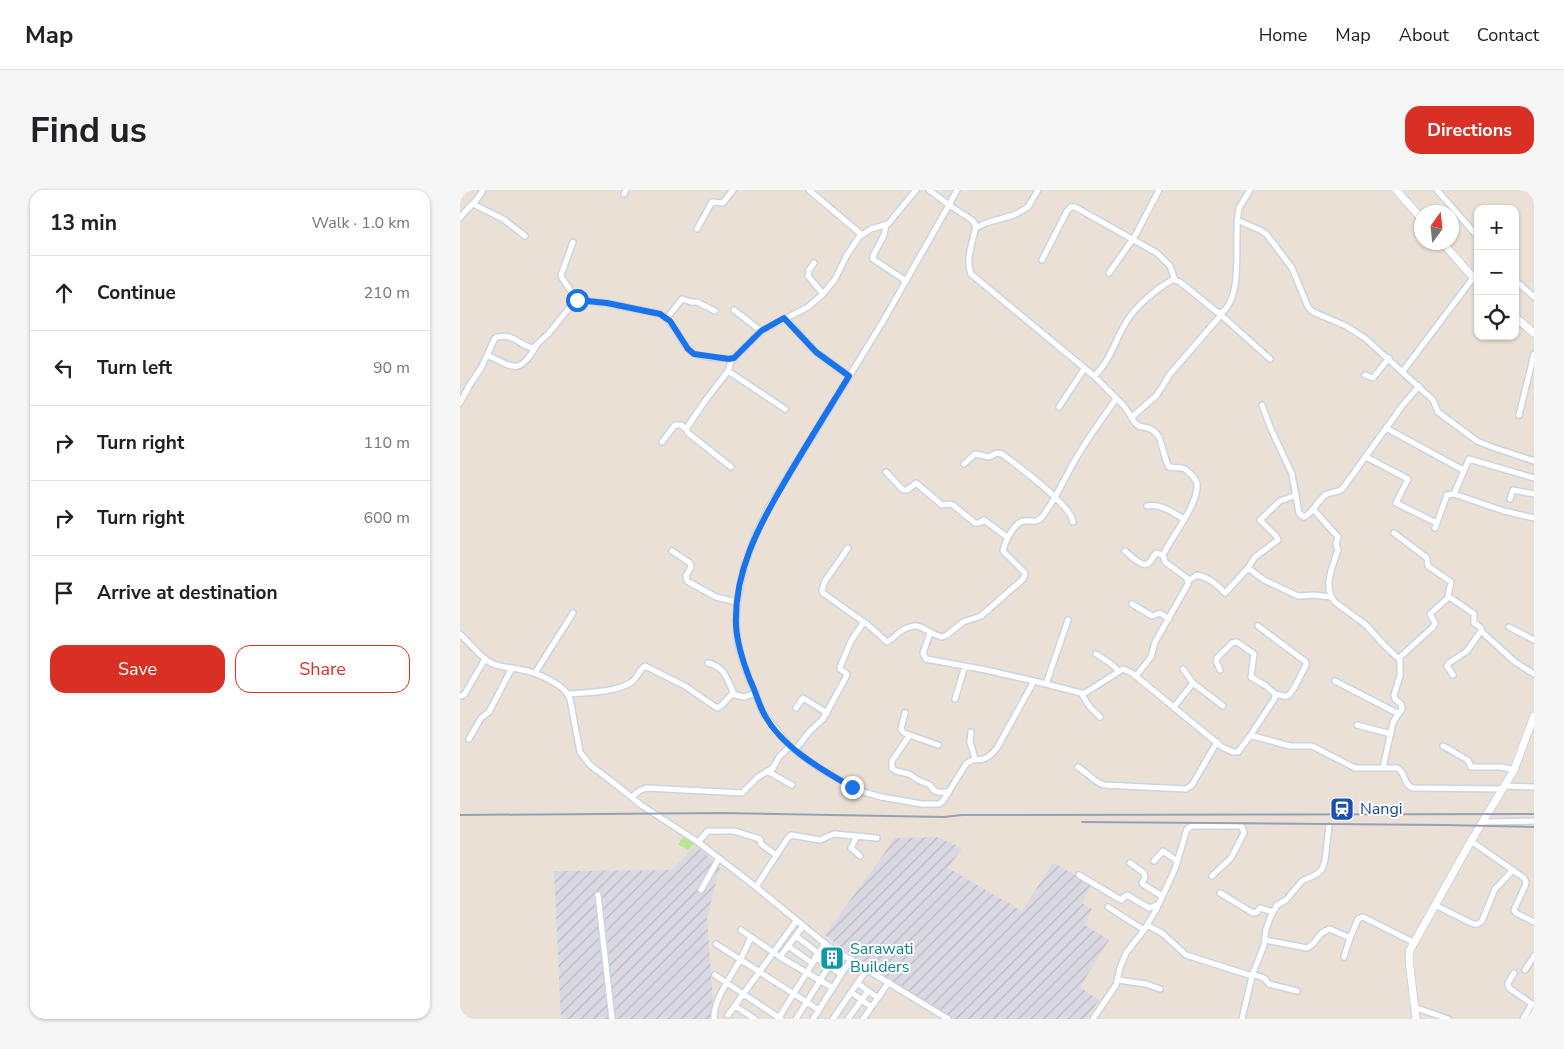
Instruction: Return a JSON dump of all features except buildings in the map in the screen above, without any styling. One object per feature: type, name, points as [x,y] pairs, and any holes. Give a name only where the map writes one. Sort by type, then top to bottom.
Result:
[{"type":"street","points":[[460,218],[483,190]]},
{"type":"street","points":[[697,229],[712,202],[723,203],[734,190]]},
{"type":"street","points":[[809,190],[862,235]]},
{"type":"street","points":[[906,281],[873,260],[873,256],[884,235],[886,226],[916,190]]},
{"type":"street","points":[[929,190],[972,220],[976,226],[970,248],[969,268],[971,274],[1094,376],[1125,407],[1135,424],[1152,429],[1159,438],[1169,467],[1185,470],[1197,482],[1196,490],[1184,519],[1163,555],[1165,562],[1187,578],[1188,581]]},
{"type":"street","points":[[957,190],[906,281],[770,505],[756,534],[744,567],[737,602],[736,624],[738,643],[743,663],[763,712],[793,748],[816,766],[852,787],[881,797],[932,804],[943,802],[970,760],[983,759],[993,753],[1034,681]]},
{"type":"street","points":[[975,228],[1014,215],[1028,207],[1038,190]]},
{"type":"street","points":[[1109,273],[1133,239],[1159,190]]},
{"type":"street","points":[[1132,417],[1157,395],[1170,374],[1220,314],[1227,309],[1235,286],[1239,208],[1250,190]]},
{"type":"street","points":[[1396,190],[1414,210]]},
{"type":"street","points":[[1437,190],[1474,232]]},
{"type":"street","points":[[473,204],[503,219],[525,236]]},
{"type":"street","points":[[1042,260],[1067,211],[1071,207],[1075,207],[1164,258],[1170,266],[1175,280]]},
{"type":"street","points":[[1237,220],[1267,235],[1292,268],[1308,307],[1313,312],[1357,332],[1419,386],[1435,402],[1438,412],[1477,441],[1534,461]]},
{"type":"street","points":[[686,429],[728,371],[732,358],[761,331],[808,306],[823,294],[836,279],[847,255],[862,235],[871,229],[886,226]]},
{"type":"street","points":[[574,242],[562,278],[577,300]]},
{"type":"street","points":[[1449,250],[1474,278]]},
{"type":"street","points":[[814,263],[809,270],[808,276],[823,294]]},
{"type":"street","points":[[1094,376],[1103,368],[1128,318],[1154,293],[1175,280],[1220,314],[1270,359]]},
{"type":"street","points":[[1403,371],[1474,282]]},
{"type":"street","points":[[1519,284],[1534,297]]},
{"type":"street","points":[[667,318],[682,299],[697,302],[714,311]]},
{"type":"street","points":[[487,355],[511,366],[518,367],[528,359],[536,346],[577,300],[607,303],[660,314],[667,318],[688,349],[694,354],[721,359],[732,358]]},
{"type":"street","points":[[734,310],[761,331]]},
{"type":"street","points":[[784,318],[816,352],[849,376]]},
{"type":"street","points":[[1519,320],[1534,333]]},
{"type":"street","points":[[460,404],[481,368],[492,342],[497,337],[512,338],[530,348],[536,346]]},
{"type":"street","points":[[1519,415],[1534,354]]},
{"type":"street","points":[[1365,375],[1373,378],[1389,358]]},
{"type":"street","points":[[1059,407],[1084,369]]},
{"type":"street","points":[[728,371],[785,409]]},
{"type":"street","points":[[1262,405],[1292,474],[1301,516],[1304,517],[1324,496],[1340,491],[1343,488],[1419,386]]},
{"type":"street","points":[[848,548],[825,581],[823,593],[865,623],[887,642],[902,630],[913,625],[921,626],[939,637],[945,637],[963,622],[981,616],[1023,579],[1024,572],[1003,551],[1007,538],[1021,521],[1038,521],[1060,490],[1079,454],[1116,399]]},
{"type":"street","points":[[662,442],[675,426],[681,425],[688,433],[731,467]]},
{"type":"street","points":[[1386,428],[1463,470]]},
{"type":"street","points":[[964,464],[975,454],[989,457],[1000,453],[1055,497],[1071,514],[1073,522]]},
{"type":"street","points":[[1366,457],[1408,480],[1396,504],[1436,526],[1448,494],[1454,494],[1504,511],[1534,518]]},
{"type":"street","points":[[1454,494],[1468,459],[1534,478]]},
{"type":"street","points":[[886,472],[903,490],[907,490],[916,483],[942,505],[953,505],[975,523],[984,520],[1007,538]]},
{"type":"street","points":[[1510,499],[1513,490],[1534,494]]},
{"type":"street","points":[[1136,676],[1151,657],[1155,642],[1179,602],[1188,581],[1197,575],[1211,579],[1225,593],[1248,568],[1255,557],[1278,540],[1260,520],[1280,501],[1296,495]]},
{"type":"street","points":[[1147,506],[1160,506],[1184,519]]},
{"type":"street","points":[[1313,509],[1338,538],[1336,544],[1338,550],[1330,574],[1331,597],[1366,625],[1399,658],[1401,663],[1401,673],[1394,695],[1395,699],[1402,706],[1401,711],[1395,718],[1383,768]]},
{"type":"street","points":[[1394,533],[1427,558],[1428,566],[1450,581],[1452,584],[1447,594],[1474,614],[1473,621],[1480,627],[1481,631],[1515,662],[1534,674]]},
{"type":"street","points":[[672,551],[690,563],[691,567],[686,578],[687,581],[716,597],[737,602]]},
{"type":"street","points":[[1125,551],[1146,565],[1156,553],[1163,555]]},
{"type":"street","points":[[1248,568],[1264,580],[1298,596],[1331,597]]},
{"type":"street","points":[[1399,658],[1433,627],[1435,623],[1430,614],[1449,597]]},
{"type":"street","points":[[1132,604],[1150,615],[1154,616],[1160,613],[1168,619]]},
{"type":"street","points":[[535,673],[573,613]]},
{"type":"street","points":[[1046,684],[1068,620]]},
{"type":"street","points":[[632,797],[646,788],[742,793],[758,777],[775,766],[779,757],[793,748],[820,723],[847,675],[840,668],[847,649],[858,630],[865,623]]},
{"type":"street","points":[[1220,670],[1217,665],[1217,658],[1232,643],[1237,642],[1254,654],[1251,676],[1275,694],[1288,695],[1298,680],[1306,662],[1258,626]]},
{"type":"street","points":[[1509,627],[1534,640]]},
{"type":"street","points":[[1453,675],[1448,664],[1467,651],[1481,631]]},
{"type":"street","points":[[930,633],[923,653],[926,659],[1034,681],[1081,693],[1090,690],[1123,669],[1136,676],[1216,742],[1233,752],[1238,752],[1250,736],[1275,694]]},
{"type":"street","points":[[460,634],[485,659],[494,665],[535,673],[562,688],[568,694],[577,739],[583,758],[640,805],[698,842],[756,886],[824,943],[948,1019]]},
{"type":"street","points":[[1096,654],[1119,671]]},
{"type":"street","points":[[460,696],[464,695],[485,659]]},
{"type":"street","points":[[708,663],[722,670],[734,694]]},
{"type":"street","points":[[568,694],[595,693],[629,684],[636,679],[643,667],[646,666],[685,686],[717,708],[730,695],[734,694],[744,697],[756,693]]},
{"type":"street","points":[[955,699],[965,666]]},
{"type":"street","points":[[469,739],[482,716],[490,712],[512,668]]},
{"type":"street","points":[[1183,669],[1193,683],[1223,706]]},
{"type":"street","points":[[1335,681],[1399,714]]},
{"type":"street","points":[[1174,707],[1193,683]]},
{"type":"street","points":[[1081,693],[1089,706],[1100,717]]},
{"type":"street","points":[[796,708],[803,698],[827,713]]},
{"type":"street","points":[[905,713],[901,729],[904,733],[938,745]]},
{"type":"street","points":[[1416,1019],[1409,958],[1413,942],[1514,770],[1534,716]]},
{"type":"street","points":[[1357,725],[1391,734]]},
{"type":"street","points":[[971,732],[970,742],[975,759]]},
{"type":"street","points":[[909,736],[892,761],[892,768],[928,783],[936,791],[949,792]]},
{"type":"street","points":[[1250,736],[1290,746],[1312,746],[1355,768],[1400,769],[1406,783],[1409,787],[1413,788],[1534,787]]},
{"type":"street","points":[[1078,767],[1090,775],[1096,782],[1104,785],[1186,789],[1192,785],[1216,742]]},
{"type":"street","points":[[1443,746],[1468,760],[1471,766],[1502,767],[1514,770]]},
{"type":"street","points":[[766,772],[792,786]]},
{"type":"street","points":[[1483,822],[1534,821]]},
{"type":"street","points":[[1242,1019],[1252,975],[1273,912],[1277,905],[1286,900],[1304,879],[1318,874],[1322,869],[1325,860],[1329,826]]},
{"type":"street","points":[[1094,1019],[1116,985],[1126,953],[1146,927],[1159,904],[1177,861],[1188,827],[1242,827],[1244,833],[1233,854],[1228,862],[1212,876]]},
{"type":"street","points":[[698,842],[708,831],[734,831],[760,838],[760,844],[776,855]]},
{"type":"street","points":[[756,886],[791,834],[820,840],[834,834],[876,838]]},
{"type":"street","points":[[857,836],[851,848],[860,856]]},
{"type":"street","points":[[1471,841],[1521,875],[1526,882],[1514,910],[1516,913],[1534,922]]},
{"type":"street","points":[[1154,861],[1163,851],[1177,861]]},
{"type":"street","points":[[701,890],[719,858]]},
{"type":"street","points":[[1130,862],[1144,872],[1145,876],[1142,883],[1162,896]]},
{"type":"street","points":[[1435,905],[1471,923],[1479,924],[1495,889],[1513,870]]},
{"type":"street","points":[[1079,875],[1121,900],[1127,896],[1150,908],[1159,904]]},
{"type":"street","points":[[1220,893],[1254,913],[1260,908],[1273,912]]},
{"type":"street","points":[[598,896],[612,1019]]},
{"type":"street","points":[[1108,907],[1146,927],[1162,933],[1186,955],[1261,976],[1269,984],[1297,990]]},
{"type":"street","points":[[1344,957],[1358,919],[1363,917],[1413,942]]},
{"type":"street","points":[[727,1017],[797,920]]},
{"type":"street","points":[[780,957],[803,926]]},
{"type":"street","points":[[1265,940],[1307,948],[1312,945],[1321,932],[1330,928],[1350,938]]},
{"type":"street","points":[[742,930],[780,957],[833,988]]},
{"type":"street","points":[[796,936],[829,966],[841,974]]},
{"type":"street","points":[[714,1019],[715,1011],[726,982],[740,960],[751,937]]},
{"type":"street","points":[[715,975],[780,1018],[824,943]]},
{"type":"street","points":[[716,944],[820,1010]]},
{"type":"street","points":[[788,946],[812,963]]},
{"type":"street","points":[[1524,970],[1534,956]]},
{"type":"street","points":[[816,1018],[851,959]]},
{"type":"street","points":[[796,1019],[829,966]]},
{"type":"street","points":[[833,1019],[867,969]]},
{"type":"street","points":[[1514,973],[1508,983],[1508,988],[1532,1004],[1523,1019]]},
{"type":"street","points":[[1118,980],[1146,984],[1160,989]]},
{"type":"street","points":[[866,1018],[888,982]]},
{"type":"street","points":[[857,984],[878,998]]},
{"type":"street","points":[[848,1019],[868,991]]},
{"type":"street","points":[[851,992],[872,1007]]},
{"type":"street","points":[[736,1007],[755,1019]]},
{"type":"street","points":[[1414,1007],[1448,1019]]},
{"type":"shaded area","points":[[937,837],[962,848],[948,868],[1022,911],[1053,863],[1092,884],[1082,903],[1092,909],[1085,925],[1109,940],[1080,987],[1099,1000],[1086,1019],[953,1019],[849,953],[825,935],[895,838]]},
{"type":"shaded area","points":[[696,845],[720,868],[707,917],[714,1019],[561,1019],[554,871],[671,870]]},
{"type":"green space","points":[[685,835],[696,842],[688,850],[678,844]]},
{"type":"railway","points":[[460,815],[722,813],[944,817],[962,815],[1534,814]]},
{"type":"railway","points":[[1082,822],[1534,827]]},
{"type":"place","name":"Nangi","points":[[1342,809]]},
{"type":"place","name":"Sarawati Builders","points":[[832,958]]},
{"type":"route","points":[[577,300],[607,303],[660,314],[670,321],[690,352],[729,359],[734,358],[761,331],[784,318],[816,352],[849,376],[770,505],[756,534],[744,567],[737,602],[736,624],[743,663],[763,712],[790,746],[816,766],[852,787]]}]
